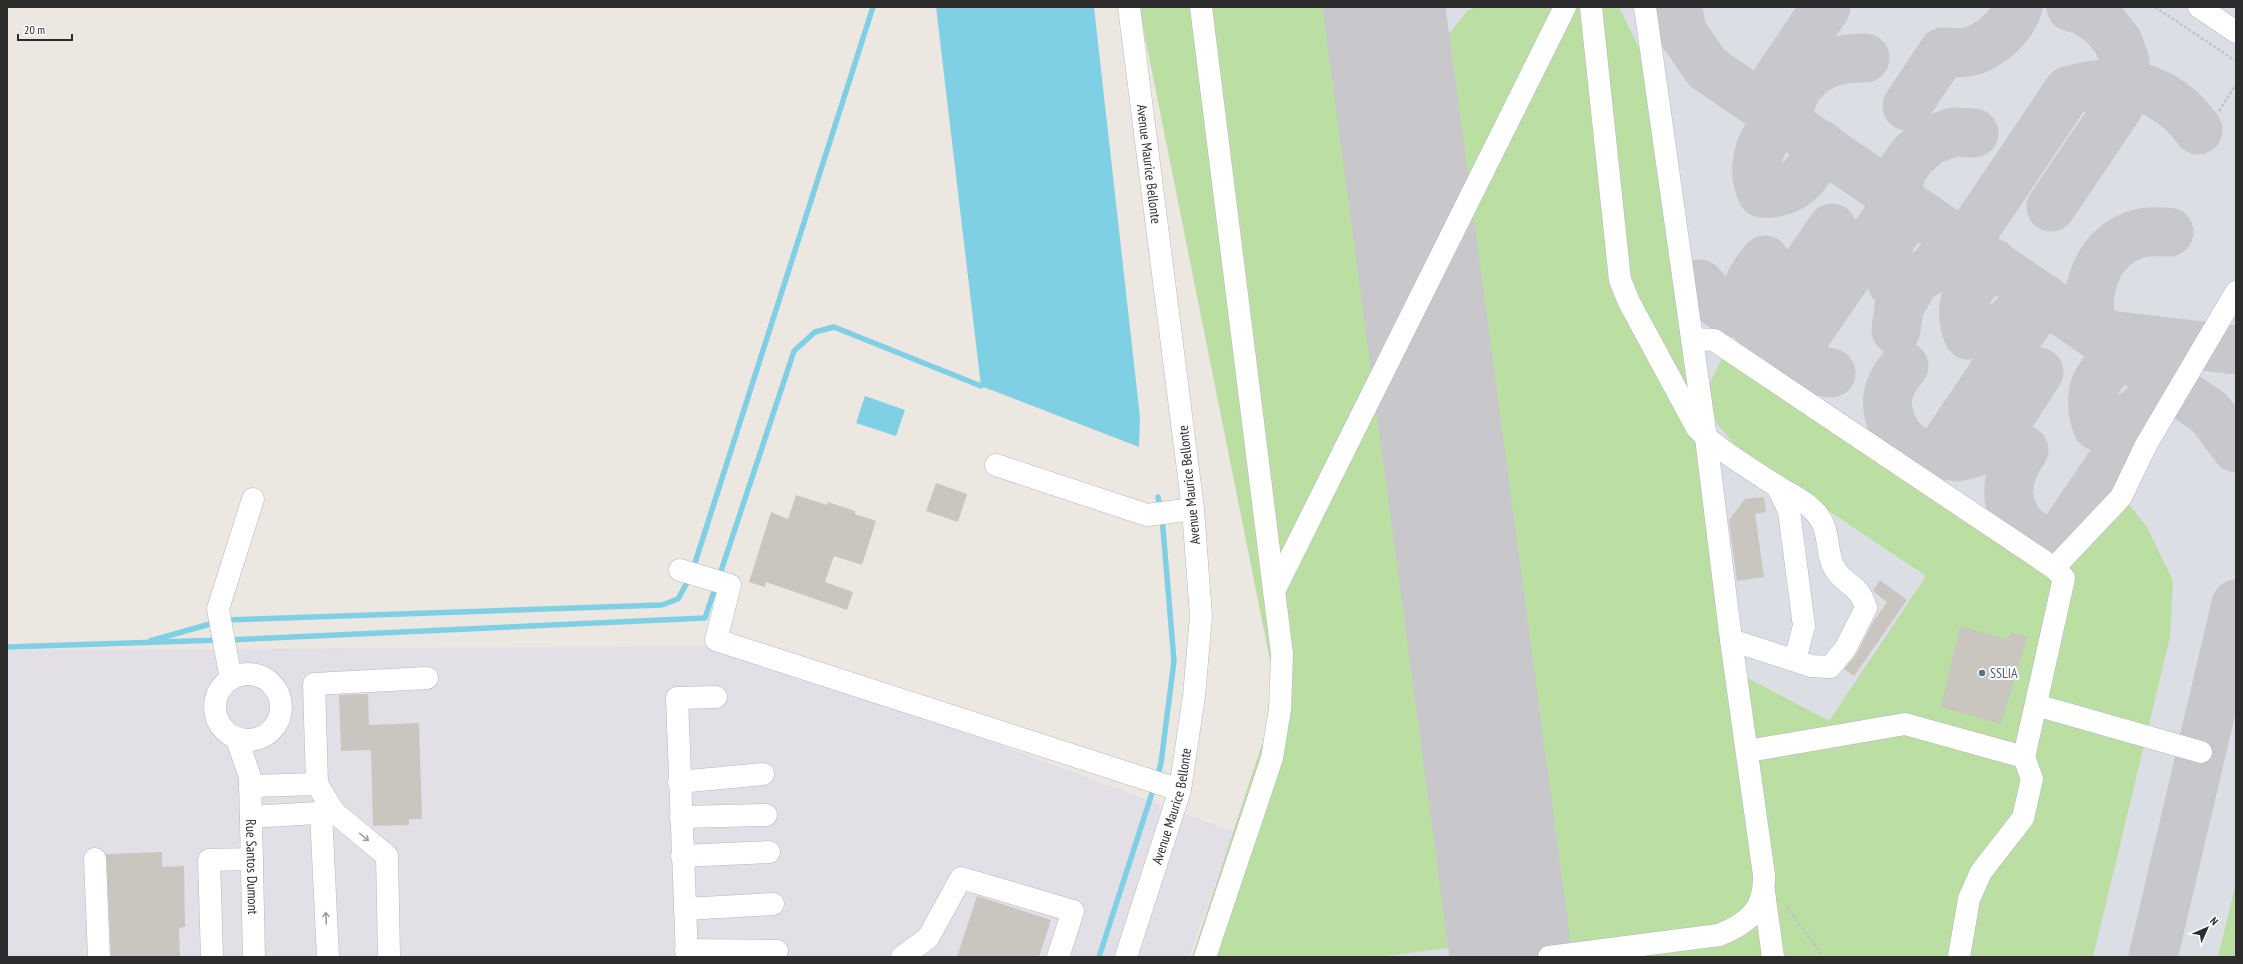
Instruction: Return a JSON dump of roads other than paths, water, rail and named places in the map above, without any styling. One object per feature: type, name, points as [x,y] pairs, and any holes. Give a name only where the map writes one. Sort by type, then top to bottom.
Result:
[{"type":"street","name":"Avenue Maurice Bellonte","points":[[1126,957],[1174,788],[1194,696],[1201,616],[1183,510],[1129,7]]},
{"type":"street","points":[[1201,7],[1282,654],[1280,709],[1272,758],[1205,957]]},
{"type":"street","points":[[1274,591],[1565,7]]},
{"type":"street","points":[[1591,7],[1620,280],[1629,302],[1696,428],[1706,438],[1807,504],[1822,522],[1829,554],[1835,569],[1862,594],[1866,608],[1845,649],[1830,667],[1811,666],[1731,640]]},
{"type":"street","points":[[1645,7],[1706,438],[1731,640],[1748,751],[1773,957]]},
{"type":"street","points":[[2199,7],[2236,32]]},
{"type":"street","points":[[2054,568],[2121,497],[2146,444],[2236,292]]},
{"type":"street","points":[[1692,338],[1714,340],[2054,568],[2064,578],[2024,757],[2032,779],[2023,818],[1981,872],[1969,899],[1959,957]]},
{"type":"street","points":[[996,465],[1149,515],[1183,510]]},
{"type":"street","points":[[1778,486],[1789,511],[1804,626],[1795,660]]},
{"type":"street","points":[[231,679],[218,609],[253,499]]},
{"type":"street","points":[[680,570],[730,585],[716,640],[1174,788]]},
{"type":"street","points":[[242,675],[253,675],[265,678],[277,691],[282,708],[280,718],[271,732],[263,737],[253,740],[237,739],[224,730],[216,714],[218,694],[231,679],[242,675]]},
{"type":"street","points":[[328,957],[327,813],[317,784],[314,684],[426,678]]},
{"type":"street","points":[[716,697],[677,698],[686,954],[777,951]]},
{"type":"street","points":[[2036,705],[2201,752]]},
{"type":"street","points":[[1748,751],[1905,724],[2024,757]]},
{"type":"street","points":[[250,782],[263,737]]},
{"type":"street","points":[[237,739],[250,782]]},
{"type":"street","points":[[679,782],[763,774]]},
{"type":"street","points":[[250,782],[317,784]]},
{"type":"street","name":"Rue Santos Dumont","points":[[250,782],[254,957]]},
{"type":"street","points":[[251,817],[327,813],[387,856],[389,957]]},
{"type":"street","points":[[681,818],[766,815]]},
{"type":"street","points":[[682,856],[769,852]]},
{"type":"street","points":[[95,859],[98,957]]},
{"type":"street","points":[[212,957],[209,860],[252,859]]},
{"type":"street","points":[[902,957],[928,938],[962,878],[1073,911],[1058,957]]},
{"type":"street","points":[[1548,957],[1719,935],[1740,926],[1753,914],[1764,892]]},
{"type":"street","points":[[685,909],[773,904]]},
{"type":"water","points":[[936,7],[1094,7],[1140,417],[1139,447],[981,386]]},
{"type":"water","points":[[865,396],[905,410],[896,436],[856,423]]},
{"type":"waterway","points":[[693,569],[873,7]]},
{"type":"waterway","points":[[719,577],[794,351],[815,332],[834,327],[981,386]]},
{"type":"waterway","points":[[1158,497],[1160,509]]},
{"type":"waterway","points":[[1157,779],[1161,763],[1174,661],[1162,517]]},
{"type":"waterway","points":[[225,620],[662,605],[678,599],[690,577]]},
{"type":"waterway","points":[[229,640],[705,618],[716,585]]},
{"type":"waterway","points":[[150,641],[217,622]]},
{"type":"waterway","points":[[7,647],[220,640]]},
{"type":"waterway","points":[[1099,957],[1154,787]]},
{"type":"place","name":"SSLIA","points":[[1982,673]]}]
